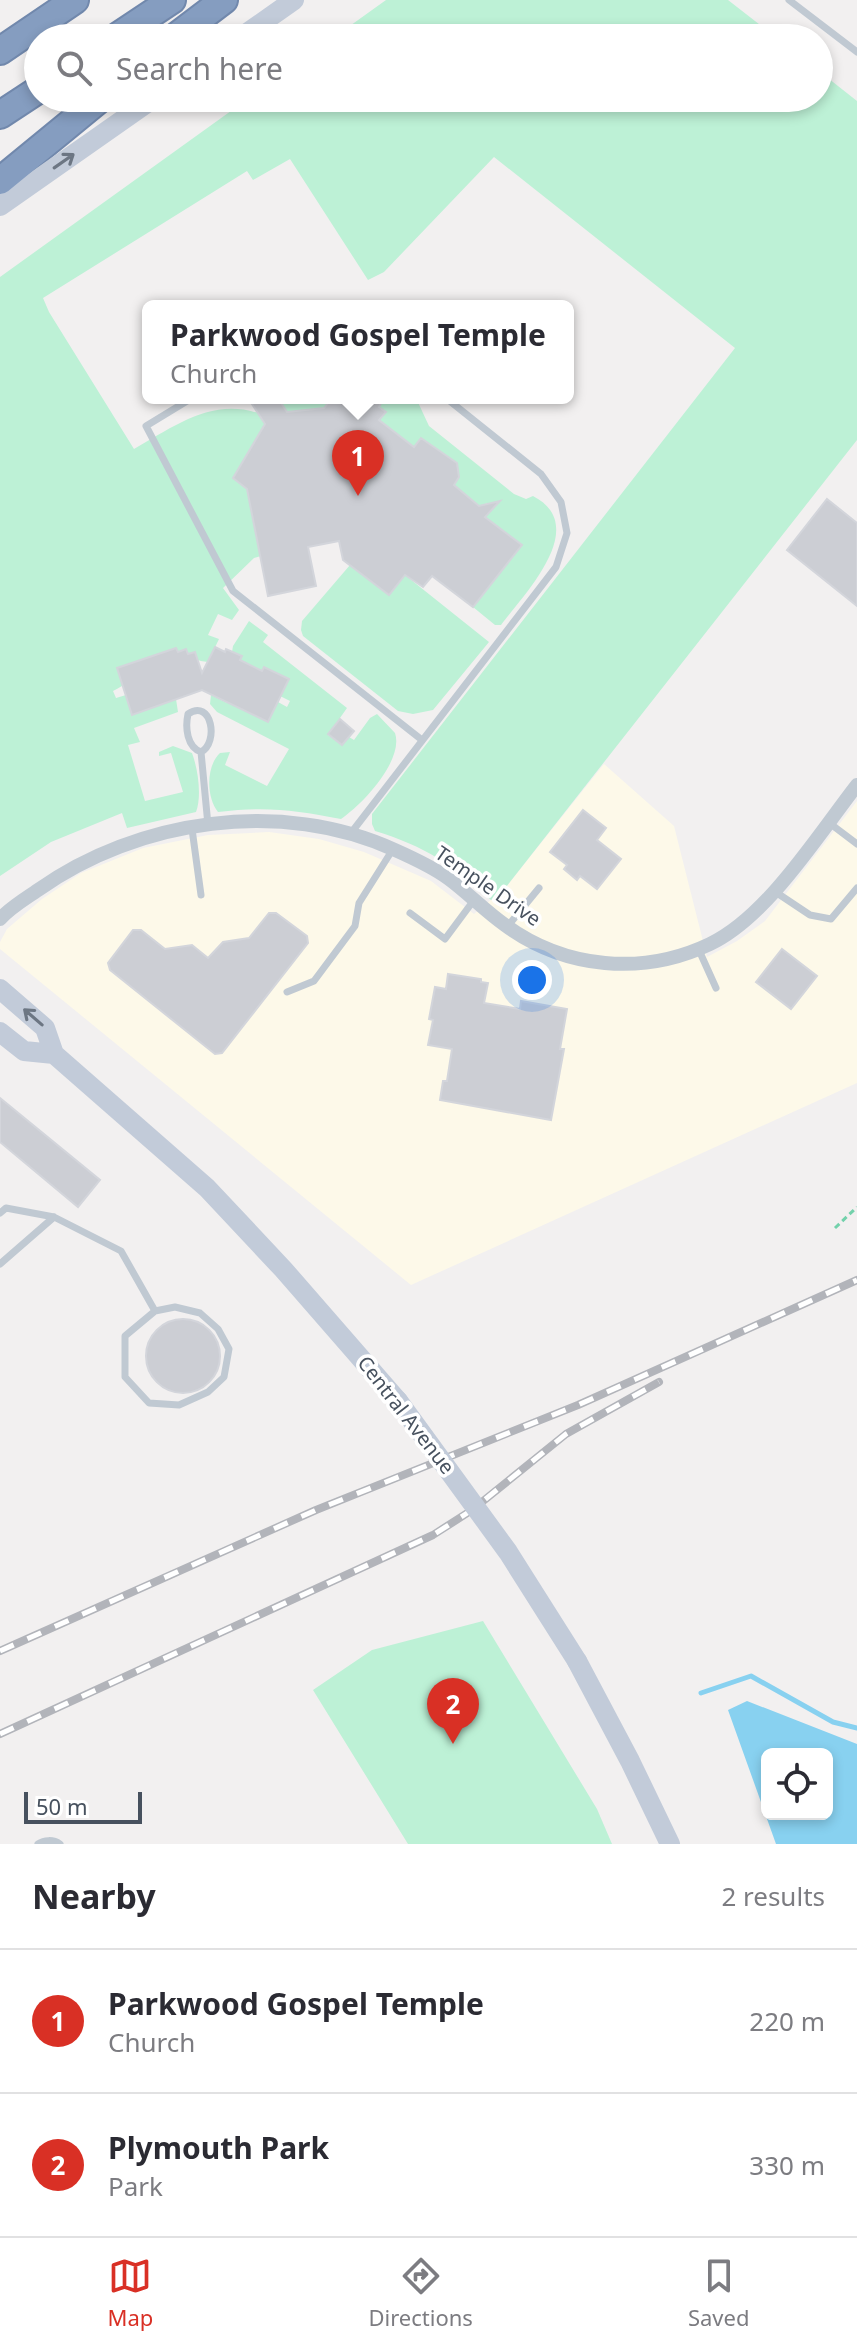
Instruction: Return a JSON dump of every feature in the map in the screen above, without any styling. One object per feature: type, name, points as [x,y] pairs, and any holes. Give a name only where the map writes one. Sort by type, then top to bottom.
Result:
[{"type":"highway","points":[[40,24],[75,0]]},
{"type":"highway","points":[[136,24],[172,0]]},
{"type":"highway","points":[[192,24],[224,0]]},
{"type":"highway","points":[[0,51],[24,35]]},
{"type":"highway","points":[[0,115],[24,99]]},
{"type":"highway","points":[[0,181],[84,112]]},
{"type":"street","points":[[260,24],[294,0]]},
{"type":"street","points":[[0,206],[134,112]]},
{"type":"street","name":"Temple Drive","points":[[0,919],[58,876],[107,851],[159,833],[246,821],[298,823],[349,834],[393,849],[446,877],[507,927],[553,953],[612,966],[665,961],[713,943],[761,907],[857,785]]},
{"type":"street","name":"Central Avenue","points":[[0,989],[45,1028],[54,1054],[207,1188],[283,1269],[398,1401],[508,1552],[577,1661],[670,1844]]},
{"type":"street","name":"Central Avenue","points":[[0,1032],[24,1051],[54,1054]]},
{"type":"lane","points":[[789,0],[820,24]]},
{"type":"lane","points":[[833,34],[857,52]]},
{"type":"lane","points":[[182,404],[146,426],[233,591],[422,740]]},
{"type":"lane","points":[[349,834],[556,567],[567,533],[561,502],[541,474],[454,404]]},
{"type":"lane","points":[[195,710],[202,710],[210,722],[211,743],[208,749],[201,752],[194,750],[190,744],[186,721],[188,714],[195,710]]},
{"type":"lane","points":[[201,752],[208,825]]},
{"type":"lane","points":[[828,822],[857,844]]},
{"type":"lane","points":[[191,827],[201,895]]},
{"type":"lane","points":[[287,992],[314,981],[355,926],[359,903],[393,849]]},
{"type":"lane","points":[[507,927],[539,888]]},
{"type":"lane","points":[[774,891],[810,915],[831,919],[857,888]]},
{"type":"lane","points":[[410,913],[445,939],[474,900]]},
{"type":"lane","points":[[698,948],[716,988]]},
{"type":"lane","points":[[0,1213],[6,1208],[54,1217],[121,1251],[155,1311]]},
{"type":"lane","points":[[0,1264],[54,1217]]},
{"type":"lane","points":[[175,1307],[200,1313],[218,1329],[229,1349],[224,1377],[208,1392],[179,1405],[149,1403],[125,1377],[125,1336],[155,1311],[175,1307]]},
{"type":"lane","points":[[38,1844],[55,1841],[60,1844]]},
{"type":"path","points":[[835,1228],[857,1207]]},
{"type":"shaded area","points":[[604,764],[674,826],[707,957],[765,921],[857,801],[857,1083],[411,1285],[0,949],[7,929],[42,899],[81,873],[143,848],[208,835],[269,832],[319,839],[364,852],[431,881],[474,914],[506,887]]},
{"type":"green space","points":[[386,0],[728,0],[759,24],[353,24]]},
{"type":"green space","points":[[833,82],[857,101],[857,440],[506,887],[491,900],[438,858],[375,831],[372,814],[735,348],[494,157],[384,272],[368,280],[290,159],[253,180],[247,171],[43,298],[134,449],[178,424],[208,412],[241,409],[258,413],[265,424],[234,478],[247,489],[261,556],[254,558],[223,588],[239,610],[232,620],[218,614],[208,635],[219,639],[208,662],[195,659],[186,649],[178,652],[176,648],[113,691],[116,698],[126,695],[132,714],[176,699],[178,712],[134,728],[140,742],[128,745],[145,801],[183,792],[171,753],[159,756],[159,752],[173,746],[192,753],[198,782],[196,812],[127,828],[122,813],[51,842],[0,876],[0,277],[230,112],[833,112]]},
{"type":"green space","points":[[282,404],[331,404],[331,407],[286,412]]},
{"type":"green space","points":[[380,404],[419,404],[429,426],[514,494],[526,499],[533,496],[549,509],[556,524],[555,542],[548,560],[501,625],[495,625],[473,607],[522,545],[485,517],[493,507],[488,503],[479,506],[454,485],[459,477],[456,463],[421,438],[414,447],[379,420],[386,412],[379,407]]},
{"type":"green space","points":[[350,565],[389,595],[405,575],[489,642],[433,710],[413,714],[398,711],[303,636],[302,621]]},
{"type":"green space","points":[[249,621],[268,635],[263,642],[347,708],[328,735],[342,745],[349,737],[354,740],[370,718],[377,714],[395,733],[396,744],[388,768],[360,803],[341,819],[280,810],[218,812],[214,806],[210,773],[220,753],[230,752],[225,765],[267,786],[289,749],[217,712],[210,704],[211,695],[227,703],[229,699],[268,722],[278,702],[287,707],[290,701],[280,696],[262,671],[240,660],[241,656],[232,652]]},
{"type":"green space","points":[[483,1621],[597,1809],[612,1844],[408,1844],[313,1690],[372,1650]]},
{"type":"water","points":[[747,1701],[857,1744],[857,1844],[776,1844],[767,1820],[833,1820],[833,1748],[761,1748],[761,1802],[728,1710]]},
{"type":"building","points":[[252,404],[282,404],[287,412],[324,408],[327,404],[381,404],[379,407],[386,412],[379,420],[414,447],[421,438],[457,463],[459,477],[454,485],[479,506],[500,501],[485,517],[522,545],[473,607],[432,576],[423,587],[405,575],[389,595],[343,560],[339,541],[308,547],[316,586],[268,596],[247,489],[233,478],[265,424]]},
{"type":"building","points":[[827,499],[857,523],[857,606],[787,550]]},
{"type":"building","points":[[215,647],[242,656],[240,660],[262,671],[264,667],[289,679],[268,722],[202,690],[132,715],[117,668],[176,648],[178,652],[186,649],[188,654],[195,652],[202,673]]},
{"type":"building","points":[[340,719],[354,731],[342,745],[328,734]]},
{"type":"building","points":[[583,810],[606,828],[597,840],[621,859],[597,889],[580,876],[577,880],[564,869],[567,865],[550,852]]},
{"type":"building","points":[[269,913],[276,913],[307,936],[308,943],[222,1053],[215,1054],[110,970],[108,963],[133,930],[141,930],[165,949],[192,945],[208,958],[223,942],[249,938]]},
{"type":"building","points":[[782,949],[817,976],[791,1009],[756,982]]},
{"type":"building","points":[[448,974],[488,983],[484,1003],[520,1009],[521,1001],[567,1009],[560,1049],[564,1049],[551,1120],[440,1100],[443,1081],[447,1081],[452,1049],[428,1045],[433,1020],[429,1019],[435,987],[446,989]]},
{"type":"building","points":[[0,1098],[100,1180],[78,1207],[0,1142]]},
{"type":"building","points":[[183,1319],[197,1322],[209,1330],[217,1342],[220,1356],[217,1370],[209,1382],[197,1390],[183,1393],[169,1390],[157,1382],[149,1370],[146,1356],[149,1342],[157,1330],[169,1322]]},
{"type":"waterway","points":[[701,1693],[751,1676],[833,1722],[857,1728]]},
{"type":"railway","points":[[0,1651],[316,1510],[578,1405],[857,1280]]},
{"type":"railway","points":[[0,1734],[433,1535],[472,1510],[566,1434],[659,1382]]},
{"type":"place","name":"Parkwood Gospel Temple","points":[[358,496]]},
{"type":"place","name":"Plymouth Park","points":[[453,1744]]}]
